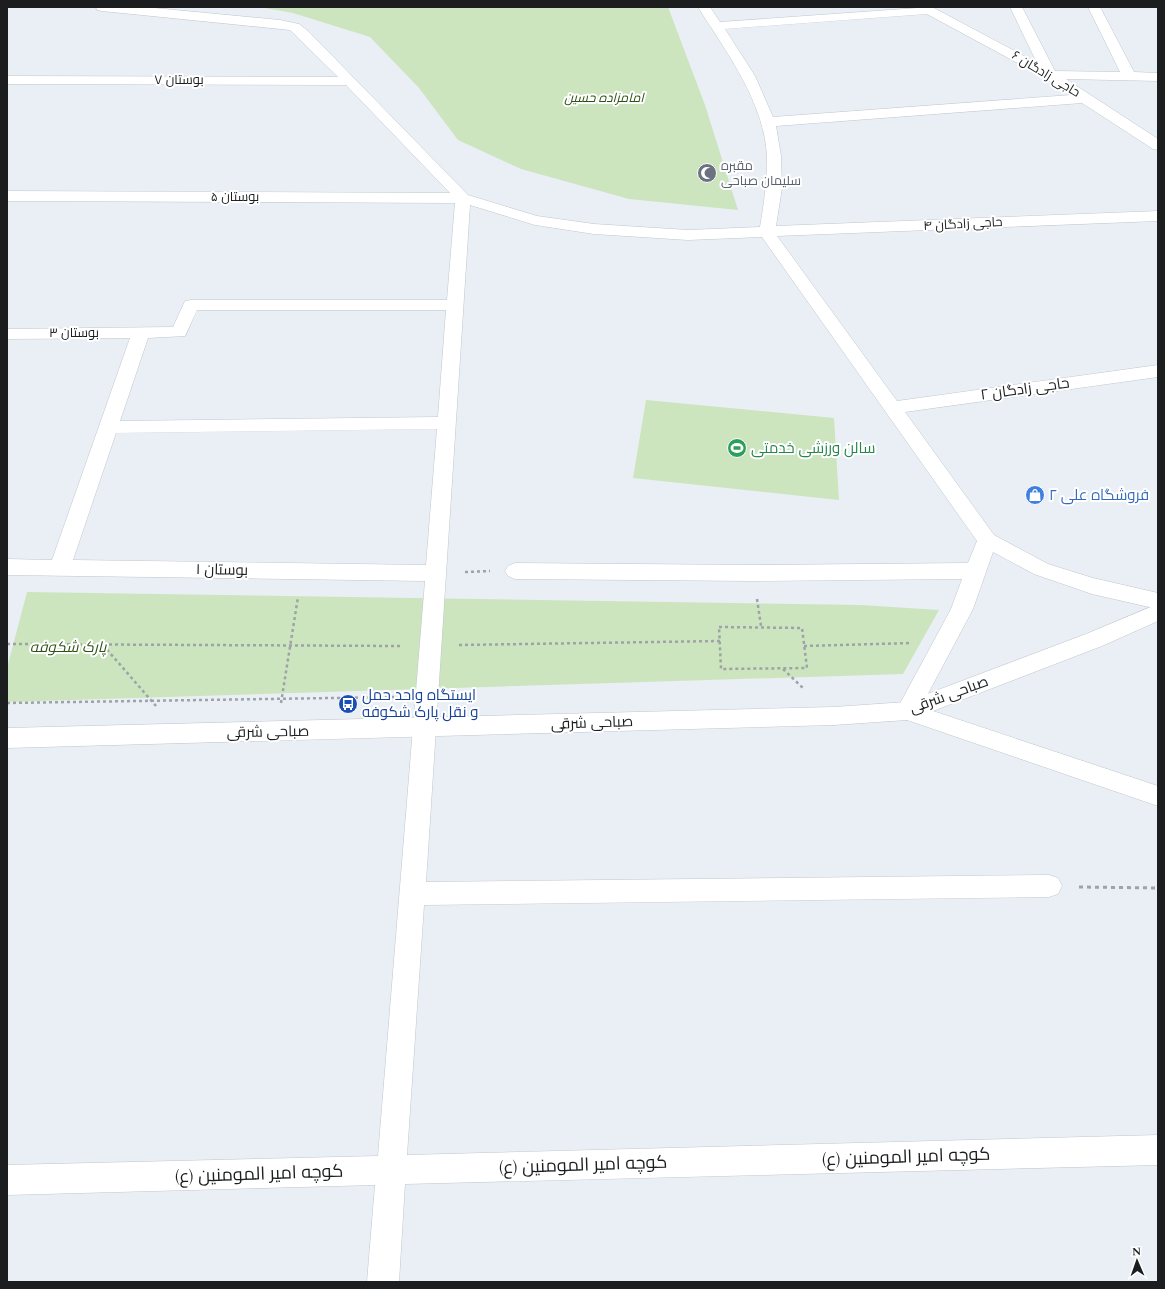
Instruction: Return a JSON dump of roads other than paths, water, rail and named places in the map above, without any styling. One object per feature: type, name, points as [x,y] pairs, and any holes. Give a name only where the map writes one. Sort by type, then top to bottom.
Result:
[{"type":"street","points":[[102,7],[206,11],[294,27],[350,81],[463,198],[428,696],[383,1282]]},
{"type":"street","points":[[704,7],[748,76],[768,122],[774,156],[774,188],[767,233],[987,540],[1041,569],[1092,586],[1158,601]]},
{"type":"street","points":[[1016,7],[1050,75],[1158,77]]},
{"type":"street","points":[[1094,7],[1129,77]]},
{"type":"street","points":[[716,26],[929,8]]},
{"type":"street","name":"حاجی زادگان ۶","points":[[929,8],[1050,75],[1158,146]]},
{"type":"street","name":"بوستان ۷","points":[[7,80],[350,81]]},
{"type":"street","points":[[768,122],[1086,98]]},
{"type":"street","name":"بوستان ۵","points":[[7,196],[463,198]]},
{"type":"street","name":"حاجی زادگان ۴","points":[[463,198],[535,220],[594,229],[688,235],[1158,216]]},
{"type":"street","name":"بوستان ۳","points":[[7,334],[179,332],[191,305],[455,305]]},
{"type":"street","points":[[60,568],[141,333]]},
{"type":"street","name":"حاجی زادگان ۲","points":[[892,408],[1158,371]]},
{"type":"street","points":[[108,427],[447,423]]},
{"type":"street","points":[[987,540],[962,609],[907,711],[1158,796]]},
{"type":"street","name":"بوستان ۱","points":[[7,567],[436,573]]},
{"type":"street","points":[[514,571],[754,573],[976,571]]},
{"type":"street","name":"صباحی شرقی","points":[[7,738],[834,716],[907,711],[1094,640],[1158,612]]},
{"type":"street","points":[[413,894],[1049,886]]},
{"type":"street","name":"کوچه امیر المومنین (ع)","points":[[7,1180],[1158,1150]]},
{"type":"place","name":"مقبره سلیمان صباحی","points":[[707,173]]},
{"type":"place","name":"سالن ورزشی خدمتی","points":[[737,448]]},
{"type":"place","name":"فروشگاه علی ۲","points":[[1035,495]]},
{"type":"place","name":"ایستگاه واحد حمل و نقل پارک شکوفه","points":[[348,704]]},
{"type":"park label","name":"امامزاده حسین","points":[[604,98]]},
{"type":"park label","name":"پارک شکوفه","points":[[68,647]]}]
